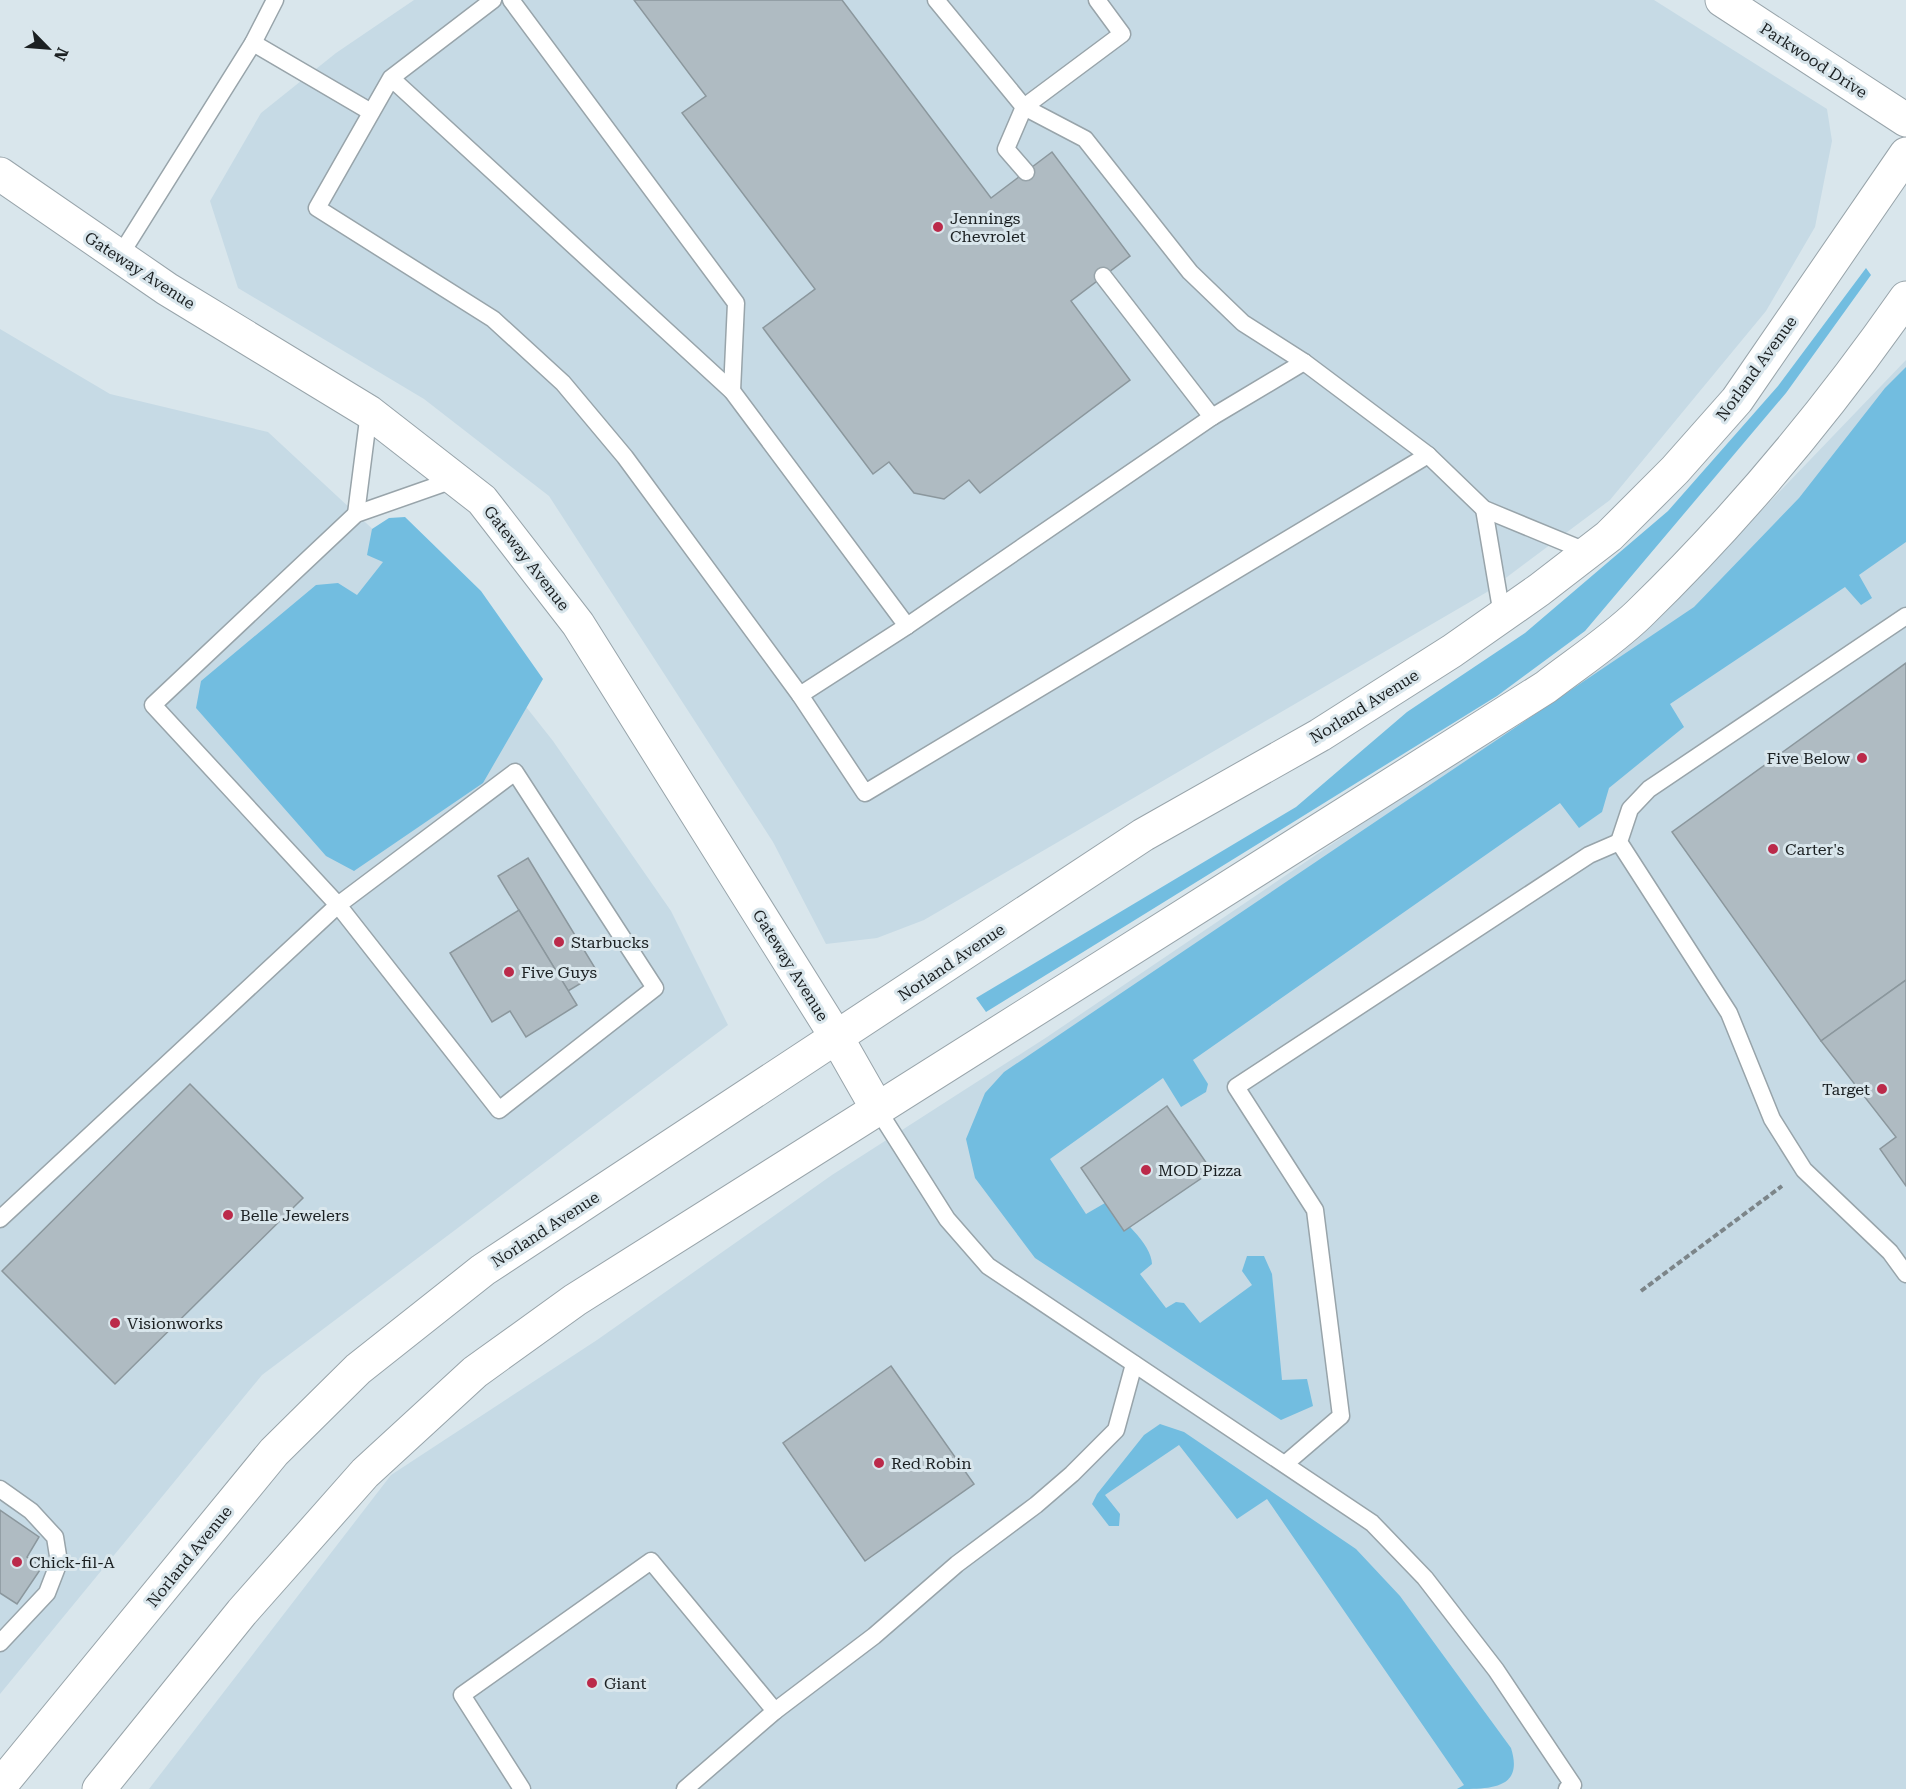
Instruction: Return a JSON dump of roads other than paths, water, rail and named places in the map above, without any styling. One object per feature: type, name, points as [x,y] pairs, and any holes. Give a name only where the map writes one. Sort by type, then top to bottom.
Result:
[{"type":"main road","name":"Parkwood Drive","points":[[1722,0],[1906,120]]},
{"type":"main road","name":"Norland Avenue","points":[[0,1786],[274,1452],[358,1369],[483,1270],[1143,835],[1320,735],[1452,651],[1539,590],[1609,536],[1674,470],[1737,400],[1906,154]]},
{"type":"main road","name":"Gateway Avenue","points":[[0,174],[119,257],[369,412],[482,500],[578,624],[837,1038],[878,1110]]},
{"type":"main road","points":[[99,1789],[242,1612],[365,1473],[475,1372],[575,1300],[1546,687],[1638,615],[1750,497],[1854,372],[1906,298]]},
{"type":"lane","points":[[119,257],[253,43],[275,0]]},
{"type":"lane","points":[[493,0],[392,78],[317,208],[493,320],[563,383],[625,457],[800,695],[865,793],[1428,455]]},
{"type":"lane","points":[[511,0],[736,303],[732,391]]},
{"type":"lane","points":[[936,0],[1024,108],[1085,139],[1190,272],[1243,323],[1305,362],[1428,455],[1484,509],[1588,552]]},
{"type":"lane","points":[[1026,172],[1006,149],[1024,108],[1122,34],[1097,0]]},
{"type":"lane","points":[[253,43],[371,112]]},
{"type":"lane","points":[[392,78],[732,391],[907,627]]},
{"type":"lane","points":[[1103,276],[1212,417]]},
{"type":"lane","points":[[800,695],[907,627],[1212,417],[1305,362]]},
{"type":"lane","points":[[356,514],[369,412]]},
{"type":"lane","points":[[0,1219],[338,905],[515,772],[655,988],[499,1110],[338,905],[153,705],[356,514],[456,478]]},
{"type":"lane","points":[[1484,509],[1502,615]]},
{"type":"lane","points":[[1286,1464],[1341,1416],[1327,1287],[1315,1210],[1236,1087],[1589,855],[1619,842],[1630,808],[1649,789],[1906,616]]},
{"type":"lane","points":[[1619,842],[1729,1013],[1772,1119],[1804,1170],[1890,1252],[1906,1274]]},
{"type":"lane","points":[[878,1110],[947,1219],[988,1266],[1372,1523],[1425,1578],[1496,1670],[1572,1788]]},
{"type":"lane","points":[[686,1789],[775,1711],[874,1636],[957,1564],[1036,1505],[1072,1474],[1116,1430],[1134,1364]]},
{"type":"lane","points":[[0,1489],[31,1511],[55,1537],[59,1562],[46,1593],[0,1643]]},
{"type":"lane","points":[[522,1789],[462,1695],[651,1561],[775,1711]]},
{"type":"place","name":"Jennings Chevrolet","points":[[938,227]]},
{"type":"place","name":"Five Below","points":[[1862,758]]},
{"type":"place","name":"Carter's","points":[[1773,849]]},
{"type":"place","name":"Starbucks","points":[[559,942]]},
{"type":"place","name":"Five Guys","points":[[509,972]]},
{"type":"place","name":"Target","points":[[1882,1089]]},
{"type":"place","name":"MOD Pizza","points":[[1146,1170]]},
{"type":"place","name":"Belle Jewelers","points":[[228,1215]]},
{"type":"place","name":"Visionworks","points":[[115,1323]]},
{"type":"place","name":"Red Robin","points":[[879,1463]]},
{"type":"place","name":"Chick-fil-A","points":[[17,1562]]},
{"type":"place","name":"Giant","points":[[592,1683]]}]
